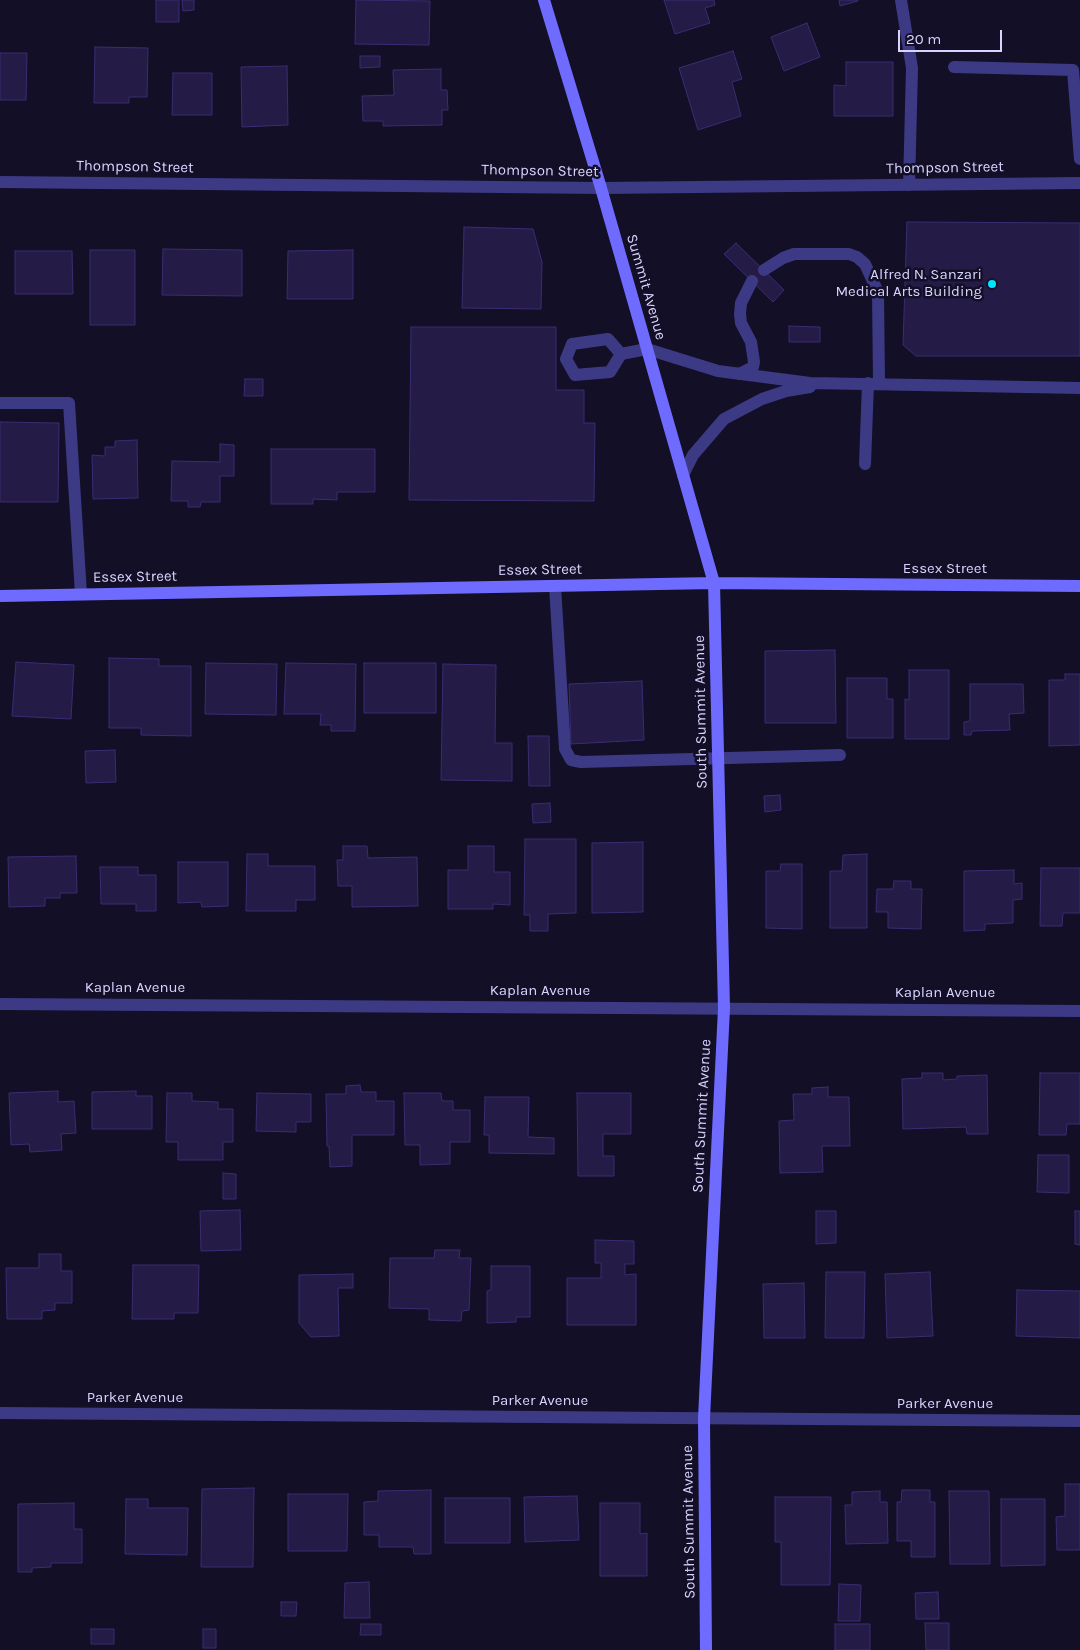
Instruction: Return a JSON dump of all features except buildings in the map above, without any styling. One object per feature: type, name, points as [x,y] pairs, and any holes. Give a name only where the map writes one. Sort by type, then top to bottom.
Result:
[{"type":"street","name":"Summit Avenue","points":[[544,0],[601,188],[714,583]]},
{"type":"street","points":[[901,0],[912,68],[909,185]]},
{"type":"street","points":[[954,67],[1074,70],[1080,159]]},
{"type":"street","name":"Thompson Street","points":[[0,182],[601,188],[1080,183]]},
{"type":"street","points":[[764,270],[783,258],[794,254],[849,254],[857,257],[865,264],[878,292],[873,383],[865,464]]},
{"type":"street","points":[[739,374],[753,367],[754,362],[752,347],[741,323],[740,314],[741,303],[752,282]]},
{"type":"street","points":[[621,354],[608,340],[572,344],[561,360],[575,375],[610,372],[621,354],[647,349],[718,371],[810,383],[1080,388]]},
{"type":"street","points":[[683,475],[693,455],[707,436],[724,419],[740,409],[786,391],[834,383]]},
{"type":"street","points":[[0,402],[69,403],[81,594]]},
{"type":"street","name":"Essex Street","points":[[0,596],[714,583],[1080,586]]},
{"type":"street","name":"South Summit Avenue","points":[[706,1650],[704,1418],[724,1008],[714,583]]},
{"type":"street","points":[[556,586],[566,749],[571,760],[581,762],[840,755]]},
{"type":"street","name":"Kaplan Avenue","points":[[0,1004],[1080,1011]]},
{"type":"street","name":"Parker Avenue","points":[[0,1413],[1080,1421]]},
{"type":"place","name":"Alfred N. Sanzari Medical Arts Building","points":[[992,284]]}]
